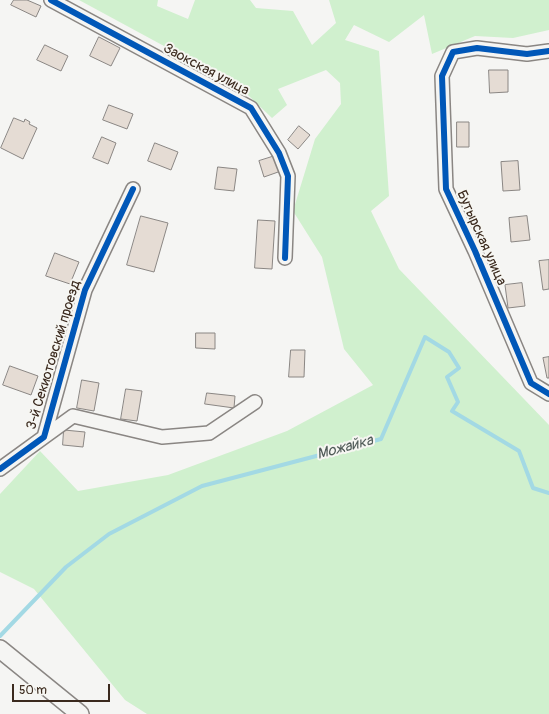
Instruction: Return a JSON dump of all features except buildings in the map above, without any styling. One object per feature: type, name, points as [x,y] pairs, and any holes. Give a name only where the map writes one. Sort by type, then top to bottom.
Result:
[{"type":"main road","points":[[0,649],[80,714]]},
{"type":"street","name":"Заокская улица","points":[[52,0],[251,108],[279,153],[288,176],[285,258]]},
{"type":"street","name":"Бутырская улица","points":[[549,51],[527,54],[477,48],[453,52],[442,76],[446,189],[475,251],[531,383],[549,394]]},
{"type":"street","name":"3-й Секиотовский проезд","points":[[0,469],[44,437],[85,290],[133,190]]},
{"type":"street","points":[[44,437],[73,416],[162,437],[209,433],[255,402]]},
{"type":"green space","points":[[79,0],[158,0],[157,6],[188,19],[195,0],[250,0],[256,8],[293,11],[312,45],[336,23],[329,0],[549,0],[549,30],[513,38],[475,36],[432,54],[424,15],[389,42],[354,25],[345,40],[379,51],[389,196],[371,211],[399,269],[549,425],[549,714],[147,714],[125,700],[34,589],[0,572],[0,494],[40,451],[78,491],[168,475],[287,431],[373,385],[344,349],[322,257],[293,211],[315,139],[341,104],[340,83],[326,70],[278,89],[287,105],[272,118],[227,75],[188,59]]},
{"type":"waterway","name":"Можайка","points":[[0,636],[66,567],[109,534],[202,486],[381,439],[425,337],[449,352],[459,368],[447,377],[458,402],[452,411],[519,451],[533,488],[549,493]]},
{"type":"cycle path","points":[[51,0],[251,108],[279,153],[288,176],[285,258]]},
{"type":"cycle path","points":[[549,51],[527,54],[477,48],[453,52],[442,76],[446,189],[475,251],[531,383],[549,394]]},
{"type":"cycle path","points":[[0,469],[44,437],[85,290],[133,189]]}]
